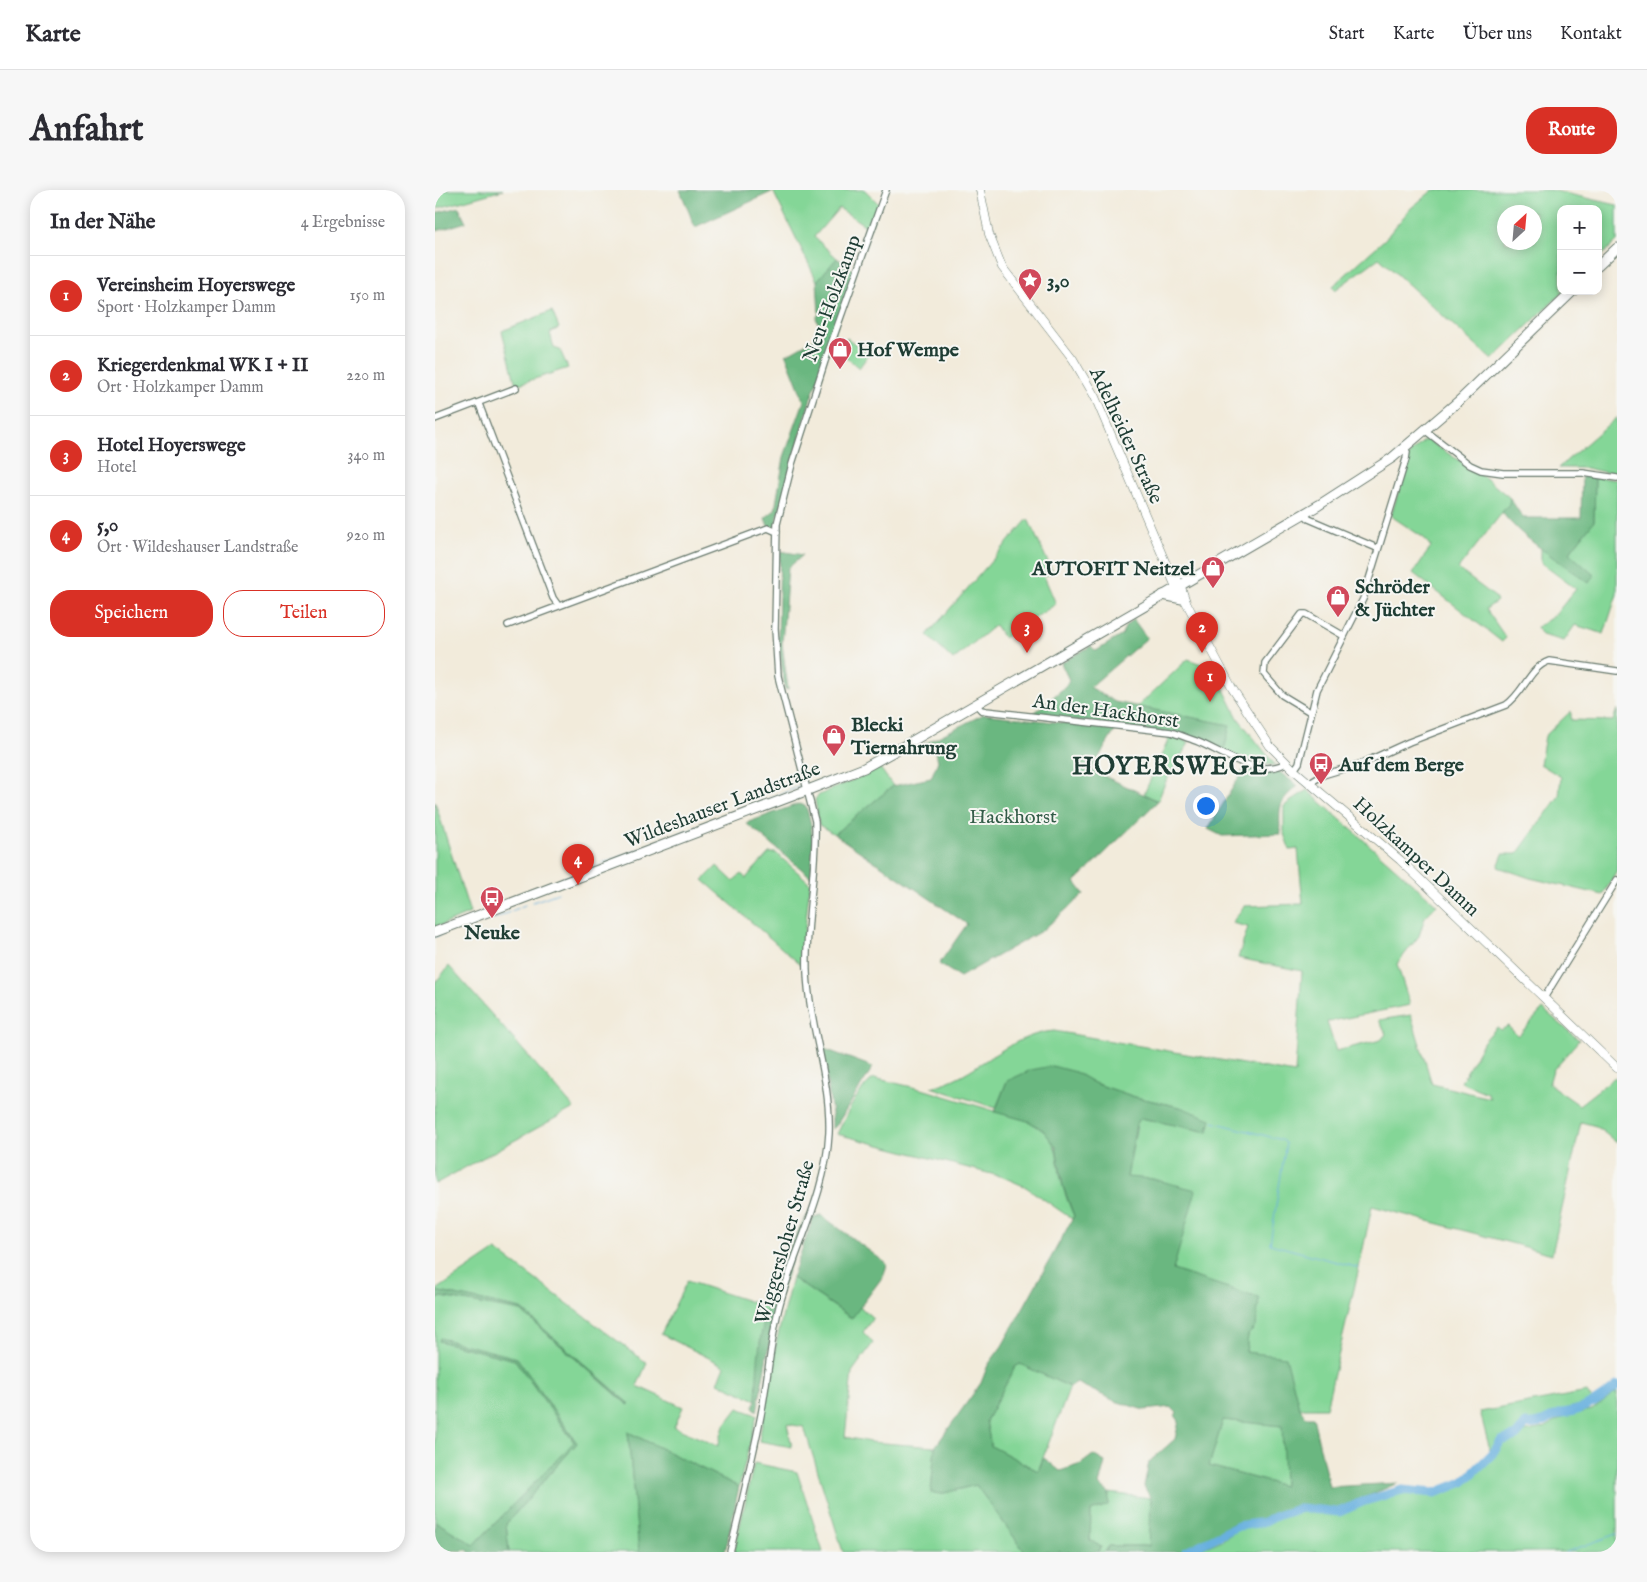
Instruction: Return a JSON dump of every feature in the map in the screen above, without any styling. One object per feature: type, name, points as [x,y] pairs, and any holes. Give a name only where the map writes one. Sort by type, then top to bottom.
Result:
[{"type":"main road","name":"Adelheider Straße","points":[[980,190],[989,234],[1003,267],[1073,359],[1095,397],[1178,586]]},
{"type":"main road","points":[[1602,262],[1617,248]]},
{"type":"main road","name":"Wildeshauser Landstraße","points":[[435,932],[864,768],[1338,493],[1405,448],[1426,431],[1569,295]]},
{"type":"main road","points":[[1171,570],[1195,576]]},
{"type":"main road","name":"Holzkamper Damm","points":[[1178,586],[1241,703],[1271,746],[1294,770],[1400,860],[1617,1068]]},
{"type":"main road","points":[[1163,595],[1184,600]]},
{"type":"street","name":"Neu-Holzkamp","points":[[807,790],[778,676],[775,628],[777,532],[781,504],[792,464],[825,361],[886,190]]},
{"type":"street","points":[[435,419],[479,404],[516,388]]},
{"type":"street","points":[[479,404],[553,598],[558,605]]},
{"type":"street","points":[[1426,431],[1470,465],[1481,470],[1497,473],[1583,473],[1617,478]]},
{"type":"street","points":[[1294,770],[1299,764],[1310,712],[1317,690],[1363,599],[1377,548],[1406,459],[1407,452],[1405,448]]},
{"type":"street","points":[[1304,513],[1309,520],[1377,548]]},
{"type":"street","points":[[508,625],[768,528],[777,532]]},
{"type":"street","points":[[1310,712],[1282,695],[1264,674],[1265,664],[1302,614],[1306,614],[1344,636]]},
{"type":"street","points":[[1310,783],[1323,775],[1363,763],[1409,742],[1507,705],[1514,700],[1539,665],[1549,661],[1617,671]]},
{"type":"street","name":"An der Hackhorst","points":[[976,704],[981,710],[986,711],[1171,732],[1197,741],[1244,765],[1274,768],[1287,763]]},
{"type":"street","name":"Wiggersloher Straße","points":[[730,1552],[761,1414],[779,1307],[814,1206],[824,1169],[829,1132],[826,1088],[810,1008],[807,973],[816,845],[815,821],[807,790]]},
{"type":"street","points":[[1544,998],[1617,880]]},
{"type":"green space","points":[[435,190],[503,190],[435,209]]},
{"type":"green space","points":[[680,190],[776,190],[695,227]]},
{"type":"green space","points":[[865,190],[879,204],[870,229],[839,208],[814,237],[837,258],[817,281],[773,191]]},
{"type":"green space","points":[[1433,190],[1551,190],[1617,205],[1617,241],[1602,255],[1602,205],[1557,205],[1557,295],[1560,295],[1492,360],[1379,258],[1335,290],[1333,286],[1385,239],[1411,208]]},
{"type":"green space","points":[[459,207],[466,222],[437,231],[435,213]]},
{"type":"green space","points":[[837,258],[856,272],[810,401],[775,527],[768,526],[765,518],[775,510],[784,457],[804,401],[786,355],[823,334],[816,318],[819,314],[817,281]]},
{"type":"green space","points":[[552,311],[559,328],[550,333],[554,348],[560,350],[568,368],[516,385],[502,331]]},
{"type":"green space","points":[[847,338],[869,354],[859,368],[838,350]]},
{"type":"green space","points":[[1617,417],[1617,475],[1586,468],[1558,468]]},
{"type":"green space","points":[[1426,439],[1483,476],[1510,498],[1509,504],[1458,569],[1495,597],[1497,601],[1486,609],[1506,638],[1502,642],[1413,573],[1431,547],[1424,538],[1391,516],[1410,453]]},
{"type":"green space","points":[[1582,475],[1595,477],[1594,521],[1569,553],[1594,575],[1589,583],[1530,540],[1502,512],[1509,504],[1510,498],[1523,518],[1581,518]]},
{"type":"green space","points":[[1595,477],[1617,480],[1617,594],[1604,634],[1575,625],[1564,641],[1542,635],[1537,627],[1554,616],[1576,589],[1541,563],[1541,547],[1589,582],[1593,575],[1569,553],[1594,521]]},
{"type":"green space","points":[[1028,519],[1053,573],[1044,576],[1056,604],[1004,638],[995,625],[953,660],[927,635]]},
{"type":"green space","points":[[780,551],[803,555],[788,568],[782,644],[788,689],[785,689],[778,640]]},
{"type":"green space","points":[[1133,619],[1147,638],[1090,687],[1115,702],[1230,725],[1224,751],[1195,738],[1033,714],[1065,687],[1069,680],[1061,663],[1091,646],[1096,651],[1122,635],[1125,627]]},
{"type":"green space","points":[[1188,659],[1214,669],[1238,718],[1275,765],[1244,763],[1224,751],[1229,725],[1137,707]]},
{"type":"green space","points":[[1617,709],[1617,870],[1603,895],[1530,878],[1498,867],[1503,854],[1517,854],[1559,796],[1561,777],[1540,764],[1545,736],[1571,711],[1571,720],[1613,721]]},
{"type":"green space","name":"Hackhorst","points":[[984,714],[1116,729],[1091,770],[1158,801],[1075,882],[1084,894],[1043,930],[960,977],[939,964],[967,924],[834,834],[893,786],[931,778],[938,761],[936,752],[922,745]]},
{"type":"green space","points":[[1171,734],[1189,743],[1165,783],[1158,801],[1144,794]]},
{"type":"green space","points":[[1245,767],[1277,770],[1298,786],[1286,797],[1281,807],[1280,834],[1222,836],[1208,829]]},
{"type":"green space","points":[[880,768],[893,786],[834,834],[819,825],[815,799],[819,795]]},
{"type":"green space","points":[[1307,790],[1437,905],[1425,917],[1419,936],[1397,964],[1410,1005],[1327,1022],[1336,1051],[1381,1040],[1386,1034],[1379,1020],[1411,1015],[1432,1084],[1490,1098],[1487,1093],[1461,1082],[1484,1041],[1497,1027],[1501,1030],[1508,1026],[1518,1036],[1543,1009],[1579,1040],[1553,1070],[1549,1084],[1579,1105],[1615,1077],[1617,1079],[1617,1143],[1596,1126],[1581,1122],[1552,1254],[1372,1206],[1326,1408],[1299,1408],[1286,1358],[1246,1352],[1248,1335],[1258,1298],[1173,1270],[1153,1179],[1127,1178],[1137,1124],[1140,1118],[1208,1132],[1180,1107],[1135,1097],[1094,1083],[1075,1072],[1007,1081],[996,1108],[931,1087],[962,1075],[1021,1040],[1037,1034],[1054,1031],[1295,1073],[1302,971],[1238,958],[1248,927],[1232,923],[1244,906],[1303,904],[1298,849],[1290,850],[1284,834],[1284,806]]},
{"type":"green space","points":[[435,802],[470,913],[435,928]]},
{"type":"green space","points":[[798,804],[805,805],[812,832],[811,877],[746,823]]},
{"type":"green space","points":[[769,853],[776,853],[810,883],[801,965],[703,880],[717,866],[733,881],[741,874],[746,878]]},
{"type":"green space","points":[[449,966],[574,1108],[435,1184],[435,983]]},
{"type":"green space","points":[[822,1048],[873,1067],[836,1126],[832,1129],[832,1113]]},
{"type":"green space","points":[[1052,1066],[1075,1072],[1094,1083],[1135,1097],[1180,1107],[1211,1119],[1208,1132],[1141,1118],[1136,1124],[1127,1177],[1153,1179],[1196,1190],[1173,1270],[1259,1298],[1256,1327],[1248,1335],[1246,1352],[1286,1357],[1299,1407],[1306,1417],[1313,1417],[1329,1487],[1398,1483],[1336,1510],[1301,1507],[1275,1513],[1264,1519],[1233,1524],[1181,1552],[1105,1552],[1109,1546],[1149,1546],[1151,1499],[1144,1486],[1149,1462],[1175,1439],[1179,1421],[1175,1415],[1177,1413],[1171,1407],[1144,1410],[1115,1401],[1077,1383],[1070,1387],[1020,1364],[1015,1367],[986,1421],[991,1446],[1038,1471],[1044,1458],[1060,1471],[1081,1464],[1093,1455],[1105,1462],[1099,1485],[1109,1493],[1108,1505],[1091,1511],[1090,1540],[1101,1547],[1098,1552],[1025,1552],[976,1485],[940,1494],[931,1492],[935,1447],[981,1383],[988,1365],[1002,1346],[1074,1216],[1063,1186],[1056,1147],[1043,1130],[1028,1121],[995,1112],[1007,1081],[1031,1070]],"holes":[[[1223,1420],[1282,1426],[1284,1486],[1209,1466]]]},
{"type":"green space","points":[[874,1078],[925,1090],[1028,1121],[1039,1128],[1047,1135],[1055,1149],[1063,1187],[1074,1216],[1072,1219],[1026,1187],[1003,1177],[837,1134],[857,1096]]},
{"type":"green space","points":[[807,1215],[776,1307],[757,1411],[753,1407],[756,1400],[760,1343],[767,1310],[777,1276],[791,1244]]},
{"type":"green space","points":[[821,1215],[887,1264],[884,1275],[852,1318],[792,1278],[813,1218]]},
{"type":"green space","points":[[496,1250],[647,1363],[637,1386],[683,1407],[674,1427],[718,1446],[724,1426],[738,1408],[757,1415],[739,1487],[628,1432],[639,1552],[509,1552],[506,1524],[577,1443],[517,1358],[439,1341],[515,1360],[574,1442],[474,1545],[435,1521],[435,1300],[442,1297],[521,1311],[628,1405],[521,1309],[435,1291]]},
{"type":"green space","points":[[792,1278],[851,1318],[860,1307],[873,1318],[863,1332],[873,1343],[852,1372],[845,1437],[870,1442],[935,1447],[931,1492],[940,1494],[976,1485],[1025,1552],[843,1552],[804,1427],[787,1424],[792,1447],[759,1441],[777,1339]]},
{"type":"green space","points":[[687,1281],[767,1307],[760,1343],[756,1400],[718,1383],[725,1366],[661,1334]]},
{"type":"green space","points":[[435,1291],[521,1309],[629,1405],[521,1311],[442,1297],[435,1300]]},
{"type":"green space","points":[[440,1338],[517,1358],[577,1443],[506,1524],[509,1552],[469,1552],[468,1550],[435,1552],[435,1521],[474,1545],[574,1442],[515,1360],[439,1341]]},
{"type":"green space","points":[[1020,1364],[1070,1387],[1038,1471],[991,1446],[986,1421],[1015,1367]]},
{"type":"green space","points":[[1587,1392],[1593,1401],[1552,1413],[1541,1421],[1525,1422],[1516,1432],[1499,1440],[1495,1448],[1490,1450],[1480,1412]]},
{"type":"green space","points":[[1617,1392],[1617,1552],[1194,1552],[1222,1540],[1239,1529],[1265,1525],[1278,1518],[1301,1511],[1331,1515],[1403,1493],[1436,1495],[1464,1484],[1495,1456],[1503,1443],[1517,1439],[1523,1432],[1544,1428],[1565,1416],[1592,1410]]},
{"type":"green space","points":[[1223,1420],[1283,1426],[1284,1486],[1209,1466]]},
{"type":"green space","points":[[628,1432],[739,1487],[725,1552],[639,1552]]},
{"type":"green space","points":[[754,1463],[797,1472],[823,1552],[734,1552]]},
{"type":"green space","points":[[1109,1493],[1151,1498],[1150,1546],[1109,1546],[1105,1552],[1098,1552],[1101,1547],[1090,1540],[1091,1511],[1108,1505]]},
{"type":"waterway","points":[[734,813],[801,786]]},
{"type":"waterway","points":[[705,824],[730,814]]},
{"type":"waterway","points":[[655,843],[701,826]]},
{"type":"waterway","points":[[588,869],[651,845]]},
{"type":"waterway","points":[[560,879],[580,872]]},
{"type":"waterway","points":[[533,902],[558,893]]},
{"type":"waterway","points":[[494,919],[525,905]]},
{"type":"waterway","points":[[435,937],[443,933]]},
{"type":"waterway","points":[[1213,1122],[1282,1140],[1286,1143],[1270,1244],[1359,1268]]},
{"type":"waterway","points":[[1186,1552],[1238,1526],[1265,1522],[1276,1516],[1301,1508],[1339,1512],[1362,1502],[1402,1490],[1435,1493],[1463,1482],[1493,1453],[1501,1441],[1516,1436],[1526,1424],[1540,1423],[1562,1413],[1583,1408],[1617,1386]]},
{"type":"waterway","points":[[1566,1552],[1617,1534]]},
{"type":"place","name":"3,0","points":[[1030,301]]},
{"type":"place","name":"Hof Wempe","points":[[840,370]]},
{"type":"place","name":"AUTOFIT Neitzel","points":[[1213,589]]},
{"type":"place","name":"Schröder & Jüchter","points":[[1338,618]]},
{"type":"place","name":"Hotel Hoyerswege","points":[[1027,653]]},
{"type":"place","name":"Kriegerdenkmal WK I + II","points":[[1202,653]]},
{"type":"place","name":"Vereinsheim Hoyerswege","points":[[1210,702]]},
{"type":"place","name":"Blecki Tiernahrung","points":[[834,757]]},
{"type":"place","name":"Auf dem Berge","points":[[1321,785]]},
{"type":"place","name":"5,0","points":[[578,885]]},
{"type":"place","name":"Neuke","points":[[492,919]]},
{"type":"district","name":"HOYERSWEGE","points":[[1170,765]]}]
